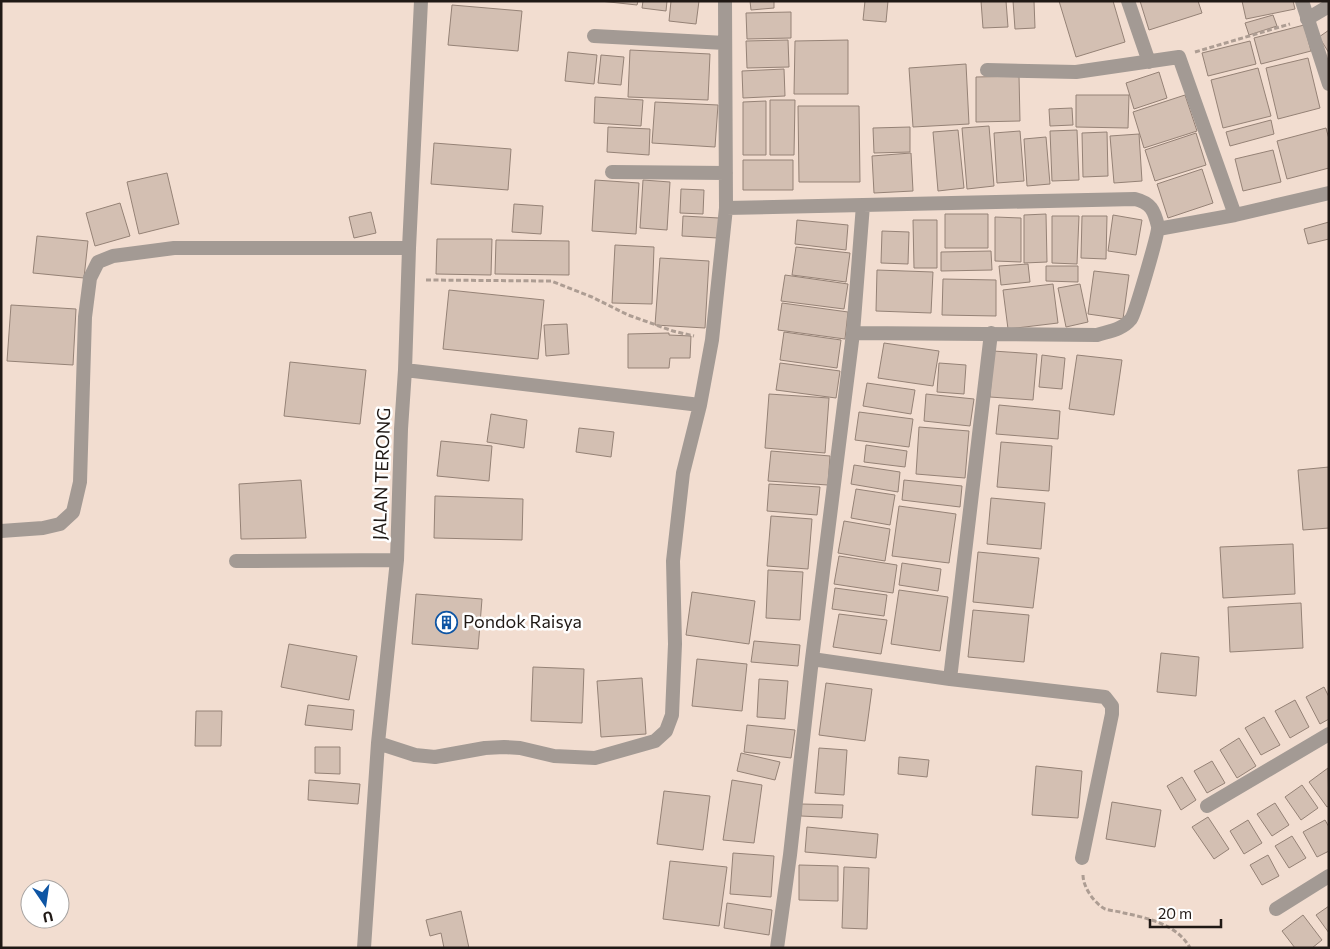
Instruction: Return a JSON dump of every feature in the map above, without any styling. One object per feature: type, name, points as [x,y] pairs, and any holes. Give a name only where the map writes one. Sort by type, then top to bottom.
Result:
[{"type":"street","name":"JALAN TERONG","points":[[364,948],[378,744],[398,560],[401,429],[421,1]]},
{"type":"street","points":[[378,744],[415,755],[435,757],[504,747],[520,748],[554,756],[595,758],[654,741],[666,731],[672,715],[675,644],[673,561],[683,472],[700,405],[712,340],[726,208],[725,1]]},
{"type":"street","points":[[1128,1],[1149,62]]},
{"type":"street","points":[[1302,1],[1329,84]]},
{"type":"street","points":[[1307,19],[1329,6]]},
{"type":"street","points":[[594,36],[725,43]]},
{"type":"street","points":[[987,70],[1076,72],[1179,56],[1235,215]]},
{"type":"street","points":[[612,172],[726,173]]},
{"type":"street","points":[[1158,228],[1235,215],[1329,193]]},
{"type":"street","points":[[726,208],[1135,200],[1151,206],[1158,228],[1133,317],[1122,328],[1097,335],[852,333]]},
{"type":"street","points":[[777,948],[790,855],[852,333],[863,205]]},
{"type":"street","points":[[1,531],[43,528],[60,524],[73,512],[80,482],[85,317],[90,278],[98,262],[113,256],[174,248],[409,248]]},
{"type":"street","points":[[950,679],[991,333]]},
{"type":"street","points":[[405,370],[700,405]]},
{"type":"street","points":[[236,561],[398,560]]},
{"type":"street","points":[[812,659],[950,679],[1105,697],[1112,706],[1112,714],[1082,858]]},
{"type":"street","points":[[1207,806],[1329,734]]},
{"type":"street","points":[[1276,909],[1329,876]]},
{"type":"path","points":[[1179,56],[1307,19]]},
{"type":"path","points":[[408,280],[551,281],[592,297],[628,315],[673,331],[712,340]]},
{"type":"path","points":[[1082,858],[1083,879],[1090,896],[1105,908],[1167,925],[1186,940],[1190,948]]},
{"type":"building","points":[[600,1],[638,1],[637,5]]},
{"type":"building","points":[[643,1],[667,1],[666,11],[642,8]]},
{"type":"building","points":[[671,1],[699,1],[696,24],[669,21]]},
{"type":"building","points":[[750,1],[774,1],[774,8],[751,10]]},
{"type":"building","points":[[865,1],[888,1],[886,22],[863,20]]},
{"type":"building","points":[[981,1],[1006,1],[1008,27],[983,28]]},
{"type":"building","points":[[1013,1],[1034,1],[1035,28],[1015,29]]},
{"type":"building","points":[[1059,1],[1113,1],[1125,42],[1076,57]]},
{"type":"building","points":[[1140,1],[1198,1],[1202,13],[1149,30]]},
{"type":"building","points":[[1242,1],[1293,1],[1295,9],[1246,19]]},
{"type":"building","points":[[452,5],[522,11],[518,51],[448,45]]},
{"type":"building","points":[[791,12],[791,38],[747,39],[746,13]]},
{"type":"building","points":[[1273,15],[1277,26],[1249,35],[1245,23]]},
{"type":"building","points":[[1304,25],[1311,51],[1261,64],[1254,38]]},
{"type":"building","points":[[1329,30],[1329,53],[1319,37]]},
{"type":"building","points":[[788,40],[789,67],[747,68],[746,41]]},
{"type":"building","points":[[848,40],[848,94],[794,94],[795,41]]},
{"type":"building","points":[[1250,41],[1256,64],[1208,76],[1202,53]]},
{"type":"building","points":[[630,50],[710,54],[708,100],[628,97]]},
{"type":"building","points":[[568,52],[597,55],[594,84],[565,81]]},
{"type":"building","points":[[601,55],[624,57],[621,85],[598,83]]},
{"type":"building","points":[[1308,58],[1320,108],[1278,119],[1266,68]]},
{"type":"building","points":[[966,64],[969,124],[913,127],[909,68]]},
{"type":"building","points":[[1258,68],[1271,116],[1223,128],[1211,80]]},
{"type":"building","points":[[784,69],[785,96],[743,98],[742,71]]},
{"type":"building","points":[[1159,72],[1167,98],[1134,109],[1126,83]]},
{"type":"building","points":[[1019,76],[1020,121],[976,122],[976,77]]},
{"type":"building","points":[[1076,95],[1129,95],[1128,128],[1076,127]]},
{"type":"building","points":[[1185,95],[1197,131],[1144,148],[1133,112]]},
{"type":"building","points":[[595,97],[643,100],[641,126],[594,123]]},
{"type":"building","points":[[770,100],[795,100],[794,155],[770,155]]},
{"type":"building","points":[[766,101],[766,155],[743,155],[743,102]]},
{"type":"building","points":[[655,102],[718,105],[715,147],[652,143]]},
{"type":"building","points":[[798,106],[859,106],[860,182],[799,182]]},
{"type":"building","points":[[1072,108],[1073,125],[1050,126],[1049,109]]},
{"type":"building","points":[[1271,120],[1274,134],[1230,146],[1226,132]]},
{"type":"building","points":[[989,126],[994,186],[967,189],[962,128]]},
{"type":"building","points":[[608,127],[650,129],[649,155],[607,152]]},
{"type":"building","points":[[910,127],[910,152],[874,153],[873,128]]},
{"type":"building","points":[[1326,128],[1329,139],[1329,168],[1287,179],[1277,141]]},
{"type":"building","points":[[958,130],[964,188],[938,191],[933,132]]},
{"type":"building","points":[[1077,130],[1079,180],[1052,181],[1050,131]]},
{"type":"building","points":[[1020,131],[1024,181],[997,183],[994,133]]},
{"type":"building","points":[[1107,132],[1108,176],[1083,177],[1082,133]]},
{"type":"building","points":[[1196,133],[1206,165],[1155,181],[1145,150]]},
{"type":"building","points":[[1139,134],[1142,181],[1114,183],[1110,136]]},
{"type":"building","points":[[1046,137],[1050,184],[1027,186],[1024,139]]},
{"type":"building","points":[[434,143],[511,149],[508,190],[431,184]]},
{"type":"building","points":[[1273,150],[1281,182],[1243,191],[1235,159]]},
{"type":"building","points":[[911,153],[913,191],[874,193],[872,156]]},
{"type":"building","points":[[743,160],[793,160],[793,190],[743,190]]},
{"type":"building","points":[[1202,169],[1213,203],[1168,218],[1157,184]]},
{"type":"building","points":[[167,173],[179,224],[139,234],[127,182]]},
{"type":"building","points":[[595,180],[639,183],[636,234],[592,231]]},
{"type":"building","points":[[643,180],[670,182],[667,230],[640,228]]},
{"type":"building","points":[[681,189],[704,190],[703,214],[680,213]]},
{"type":"building","points":[[120,203],[130,236],[95,246],[86,213]]},
{"type":"building","points":[[514,204],[543,206],[541,234],[512,232]]},
{"type":"building","points":[[371,212],[376,233],[354,238],[349,217]]},
{"type":"building","points":[[945,214],[988,214],[988,248],[945,248]]},
{"type":"building","points":[[1046,214],[1047,262],[1024,263],[1024,215]]},
{"type":"building","points":[[1113,215],[1142,220],[1136,255],[1108,251]]},
{"type":"building","points":[[683,216],[719,218],[718,238],[682,236]]},
{"type":"building","points":[[1052,216],[1079,216],[1077,264],[1052,263]]},
{"type":"building","points":[[1082,216],[1107,216],[1106,259],[1081,258]]},
{"type":"building","points":[[995,217],[1021,218],[1021,262],[995,261]]},
{"type":"building","points":[[797,220],[848,225],[846,250],[795,244]]},
{"type":"building","points":[[913,220],[937,220],[937,268],[914,268]]},
{"type":"building","points":[[1329,222],[1329,239],[1308,244],[1304,229]]},
{"type":"building","points":[[882,231],[909,232],[908,264],[881,263]]},
{"type":"building","points":[[37,236],[88,241],[84,278],[33,273]]},
{"type":"building","points":[[437,239],[492,239],[491,275],[436,274]]},
{"type":"building","points":[[496,240],[569,241],[569,275],[495,274]]},
{"type":"building","points":[[615,245],[654,247],[652,304],[612,303]]},
{"type":"building","points":[[796,247],[850,253],[846,282],[792,275]]},
{"type":"building","points":[[991,251],[992,270],[941,271],[941,252]]},
{"type":"building","points":[[660,258],[709,261],[705,328],[655,325]]},
{"type":"building","points":[[1028,264],[1030,282],[1001,285],[999,266]]},
{"type":"building","points":[[1046,266],[1078,266],[1078,282],[1046,281]]},
{"type":"building","points":[[877,270],[933,272],[931,313],[876,311]]},
{"type":"building","points":[[1094,271],[1129,275],[1123,319],[1088,314]]},
{"type":"building","points":[[785,275],[848,284],[844,309],[781,301]]},
{"type":"building","points":[[943,279],[996,280],[996,316],[942,315]]},
{"type":"building","points":[[1053,284],[1058,323],[1008,329],[1003,290]]},
{"type":"building","points":[[1080,284],[1088,322],[1066,327],[1058,288]]},
{"type":"building","points":[[449,290],[544,300],[538,359],[443,349]]},
{"type":"building","points":[[782,303],[848,312],[845,339],[778,330]]},
{"type":"building","points":[[11,305],[76,309],[73,365],[7,361]]},
{"type":"building","points":[[567,324],[569,354],[546,356],[544,325]]},
{"type":"building","points":[[784,332],[841,340],[837,368],[780,360]]},
{"type":"building","points":[[669,333],[669,335],[691,336],[690,358],[670,358],[669,368],[628,368],[628,334]]},
{"type":"building","points":[[884,343],[939,351],[933,386],[878,378]]},
{"type":"building","points":[[993,351],[1037,354],[1033,400],[990,397]]},
{"type":"building","points":[[1042,355],[1065,358],[1062,389],[1039,387]]},
{"type":"building","points":[[1077,355],[1122,360],[1114,415],[1069,409]]},
{"type":"building","points":[[290,362],[366,370],[360,424],[284,416]]},
{"type":"building","points":[[780,363],[840,371],[836,398],[776,390]]},
{"type":"building","points":[[939,363],[966,365],[964,394],[937,392]]},
{"type":"building","points":[[867,383],[915,390],[911,414],[863,406]]},
{"type":"building","points":[[769,394],[829,398],[825,453],[765,448]]},
{"type":"building","points":[[926,394],[974,399],[970,426],[924,421]]},
{"type":"building","points":[[999,405],[1060,411],[1058,439],[996,434]]},
{"type":"building","points":[[859,412],[913,419],[909,447],[855,440]]},
{"type":"building","points":[[491,414],[527,420],[524,448],[487,442]]},
{"type":"building","points":[[919,427],[969,431],[965,478],[916,474]]},
{"type":"building","points":[[579,428],[614,432],[611,457],[576,452]]},
{"type":"building","points":[[441,441],[492,446],[489,481],[437,476]]},
{"type":"building","points":[[1001,442],[1052,446],[1049,491],[997,487]]},
{"type":"building","points":[[866,445],[907,451],[905,467],[864,462]]},
{"type":"building","points":[[771,451],[830,456],[828,485],[768,481]]},
{"type":"building","points":[[854,465],[900,472],[898,492],[851,484]]},
{"type":"building","points":[[1329,467],[1329,528],[1303,530],[1298,470]]},
{"type":"building","points":[[301,480],[306,538],[241,539],[239,484]]},
{"type":"building","points":[[904,480],[962,486],[960,507],[902,500]]},
{"type":"building","points":[[769,484],[820,487],[817,515],[767,511]]},
{"type":"building","points":[[856,489],[895,495],[890,525],[851,518]]},
{"type":"building","points":[[435,496],[523,499],[522,540],[434,538]]},
{"type":"building","points":[[991,498],[1045,503],[1041,549],[987,544]]},
{"type":"building","points":[[899,506],[956,514],[949,563],[892,556]]},
{"type":"building","points":[[771,516],[812,519],[808,569],[767,566]]},
{"type":"building","points":[[844,521],[890,529],[885,561],[838,553]]},
{"type":"building","points":[[1293,544],[1295,594],[1223,598],[1220,547]]},
{"type":"building","points":[[978,552],[1039,558],[1033,608],[973,602]]},
{"type":"building","points":[[839,556],[897,565],[893,593],[834,584]]},
{"type":"building","points":[[902,563],[941,569],[938,591],[899,585]]},
{"type":"building","points":[[768,570],[803,572],[800,620],[766,618]]},
{"type":"building","points":[[835,588],[887,595],[884,616],[832,609]]},
{"type":"building","points":[[899,590],[948,597],[940,651],[891,644]]},
{"type":"building","points":[[692,592],[755,601],[749,644],[686,635]]},
{"type":"building","name":"Pondok Raisya","points":[[416,594],[482,599],[478,649],[412,644]]},
{"type":"building","points":[[1301,603],[1303,648],[1230,652],[1228,607]]},
{"type":"building","points":[[973,610],[1029,615],[1024,662],[968,657]]},
{"type":"building","points":[[839,614],[887,620],[881,654],[833,647]]},
{"type":"building","points":[[754,641],[800,645],[798,666],[751,662]]},
{"type":"building","points":[[289,644],[357,656],[349,700],[281,687]]},
{"type":"building","points":[[1161,653],[1199,657],[1196,696],[1157,692]]},
{"type":"building","points":[[697,659],[747,664],[742,711],[692,706]]},
{"type":"building","points":[[533,667],[584,669],[582,723],[531,721]]},
{"type":"building","points":[[642,678],[646,734],[601,737],[597,681]]},
{"type":"building","points":[[759,679],[788,681],[785,719],[757,717]]},
{"type":"building","points":[[826,683],[872,689],[865,741],[819,735]]},
{"type":"building","points":[[1324,687],[1329,697],[1329,719],[1320,724],[1306,697]]},
{"type":"building","points":[[1295,700],[1309,727],[1290,738],[1275,711]]},
{"type":"building","points":[[308,705],[354,710],[352,730],[305,725]]},
{"type":"building","points":[[196,711],[222,711],[221,746],[195,746]]},
{"type":"building","points":[[1264,717],[1280,745],[1261,755],[1245,728]]},
{"type":"building","points":[[747,725],[795,730],[791,758],[744,752]]},
{"type":"building","points":[[1239,738],[1256,766],[1237,778],[1220,750]]},
{"type":"building","points":[[315,747],[340,747],[340,774],[315,773]]},
{"type":"building","points":[[819,748],[847,750],[844,795],[815,793]]},
{"type":"building","points":[[741,753],[780,762],[775,780],[737,771]]},
{"type":"building","points":[[899,757],[929,760],[927,777],[898,774]]},
{"type":"building","points":[[1212,761],[1225,783],[1207,793],[1194,771]]},
{"type":"building","points":[[1036,766],[1082,771],[1078,818],[1032,815]]},
{"type":"building","points":[[1328,768],[1329,806],[1327,807],[1309,782]]},
{"type":"building","points":[[1182,777],[1196,800],[1181,810],[1167,786]]},
{"type":"building","points":[[309,780],[360,784],[358,804],[308,800]]},
{"type":"building","points":[[732,780],[762,785],[754,843],[723,840]]},
{"type":"building","points":[[1302,785],[1318,808],[1301,820],[1285,797]]},
{"type":"building","points":[[664,791],[710,796],[703,850],[657,844]]},
{"type":"building","points":[[1112,802],[1161,810],[1155,847],[1106,839]]},
{"type":"building","points":[[1275,803],[1289,825],[1272,836],[1257,814]]},
{"type":"building","points":[[801,804],[843,805],[842,818],[801,816]]},
{"type":"building","points":[[1208,817],[1229,849],[1214,859],[1192,827]]},
{"type":"building","points":[[1248,820],[1262,843],[1244,854],[1230,831]]},
{"type":"building","points":[[1325,820],[1329,827],[1329,851],[1317,857],[1303,832]]},
{"type":"building","points":[[807,827],[878,834],[876,858],[805,852]]},
{"type":"building","points":[[1292,836],[1306,858],[1289,868],[1275,846]]},
{"type":"building","points":[[733,853],[774,856],[771,897],[730,894]]},
{"type":"building","points":[[1268,855],[1279,876],[1262,885],[1250,865]]},
{"type":"building","points":[[670,861],[727,867],[719,926],[663,919]]},
{"type":"building","points":[[799,865],[838,866],[838,901],[799,900]]},
{"type":"building","points":[[844,867],[869,868],[867,929],[842,928]]},
{"type":"building","points":[[727,903],[772,910],[769,935],[724,928]]},
{"type":"building","points":[[1329,906],[1329,933],[1316,915]]},
{"type":"building","points":[[461,911],[469,948],[444,948],[441,933],[430,936],[426,920]]},
{"type":"building","points":[[1303,915],[1322,940],[1312,948],[1295,948],[1282,931]]},
{"type":"place","name":"Pondok Raisya","points":[[447,622]]}]
